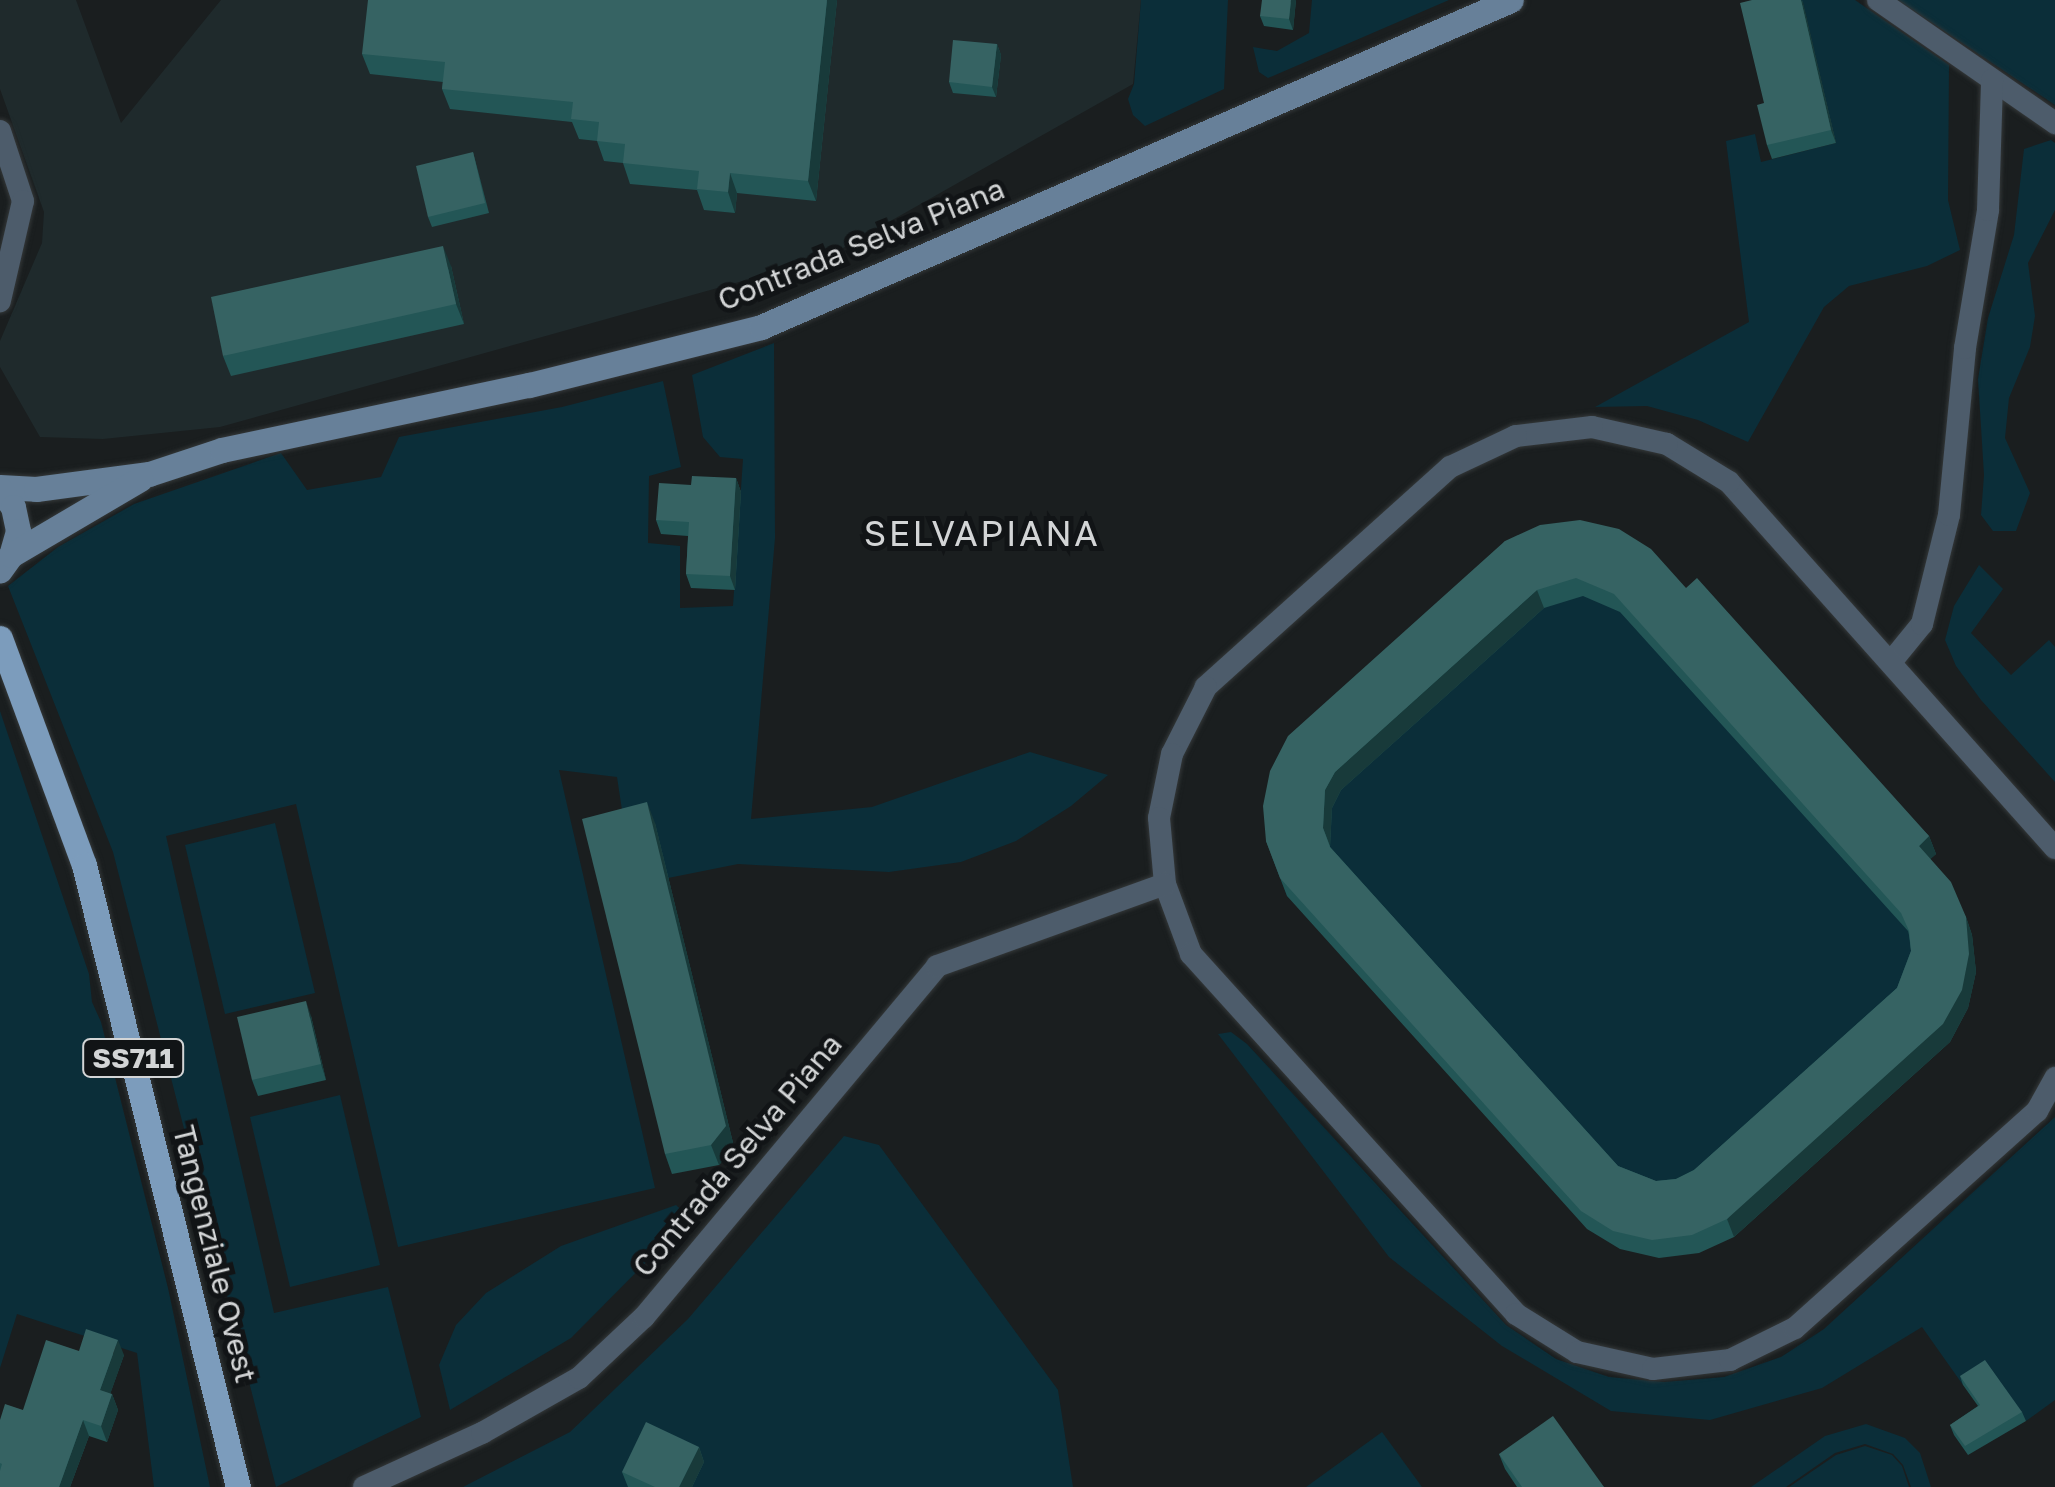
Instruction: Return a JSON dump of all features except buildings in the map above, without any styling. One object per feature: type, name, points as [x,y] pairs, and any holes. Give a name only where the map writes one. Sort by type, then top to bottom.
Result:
[{"type":"main road","name":"Tangenziale Ovest","points":[[0,638],[84,865],[238,1487]]},
{"type":"street","name":"Contrada Selva Piana","points":[[149,474],[222,450],[529,385],[761,327],[1510,0]]},
{"type":"street","points":[[1878,0],[2055,122]]},
{"type":"street","points":[[1892,662],[1922,624],[1950,515],[1964,348],[1988,210],[1992,80]]},
{"type":"street","points":[[0,131],[23,201],[11,270],[0,301]]},
{"type":"street","points":[[2055,848],[1729,482],[1667,444],[1592,427],[1516,436],[1450,468],[1206,687],[1172,754],[1159,818],[1165,884],[1191,954],[1516,1314],[1578,1352],[1653,1369],[1730,1360],[1795,1328],[2037,1111],[2055,1078]]},
{"type":"street","points":[[0,488],[36,489],[149,474]]},
{"type":"street","points":[[6,563],[149,474]]},
{"type":"street","points":[[0,488],[17,519],[6,563]]},
{"type":"street","name":"Contrada Selva Piana","points":[[364,1487],[482,1434],[579,1378],[644,1317],[937,966],[1165,884]]},
{"type":"shaded area","points":[[0,0],[76,0],[121,123],[221,0],[1141,0],[1133,84],[825,258],[220,427],[103,439],[40,437],[0,367],[0,341],[42,243],[44,212],[0,89]]},
{"type":"shaded area","points":[[1141,0],[1228,0],[1224,89],[1145,126],[1133,115],[1128,99],[1134,84]]},
{"type":"shaded area","points":[[1312,0],[1449,0],[1268,78],[1259,72],[1253,47],[1277,51],[1309,33]]},
{"type":"shaded area","points":[[1780,0],[1855,0],[1949,65],[1948,200],[1960,250],[1927,266],[1849,286],[1824,307],[1748,442],[1698,420],[1647,406],[1595,407],[1749,322],[1726,141],[1755,134],[1761,162],[1836,143],[1803,3]]},
{"type":"shaded area","points":[[1898,0],[2055,0],[2055,105]]},
{"type":"shaded area","points":[[2051,140],[2055,143],[2055,210],[2028,263],[2035,316],[2030,347],[2009,398],[2005,438],[2030,493],[2016,531],[1993,531],[1981,515],[1984,475],[1978,379],[1988,318],[2014,235],[2024,149]]},
{"type":"shaded area","points":[[774,343],[775,538],[751,819],[872,807],[1030,752],[1108,775],[1071,806],[1016,841],[961,862],[889,872],[738,864],[668,878],[655,823],[625,830],[617,777],[559,770],[655,1188],[398,1247],[296,804],[166,836],[274,1313],[388,1287],[421,1417],[276,1487],[113,852],[8,586],[58,547],[134,504],[281,453],[307,490],[381,477],[399,437],[562,407],[663,381],[681,467],[649,476],[648,543],[680,546],[680,608],[733,606],[743,459],[720,457],[703,437],[692,375]]},
{"type":"shaded area","points":[[1546,543],[1972,935],[1699,1253],[1287,896],[1273,859],[1270,824]]},
{"type":"shaded area","points":[[1979,565],[2003,589],[1971,633],[2011,675],[2049,640],[2055,647],[2055,782],[1981,700],[1956,666],[1945,640],[1954,606]]},
{"type":"shaded area","points":[[0,711],[89,974],[92,1002],[101,1022],[168,1288],[210,1487],[154,1487],[137,1353],[17,1314],[0,1368]]},
{"type":"shaded area","points":[[275,823],[315,993],[225,1014],[185,845]]},
{"type":"shaded area","points":[[1231,1032],[1247,1044],[1506,1325],[1556,1359],[1609,1377],[1664,1382],[1724,1377],[1781,1357],[1824,1329],[2055,1117],[2055,1400],[2026,1421],[1988,1369],[1963,1385],[1922,1327],[1822,1388],[1710,1420],[1611,1411],[1502,1346],[1389,1257],[1218,1034]]},
{"type":"shaded area","points":[[340,1095],[380,1265],[290,1287],[250,1117]]},
{"type":"shaded area","points":[[844,1136],[879,1145],[1058,1390],[1073,1487],[463,1487],[570,1432],[688,1319]]},
{"type":"shaded area","points":[[676,1205],[690,1218],[571,1338],[450,1410],[439,1365],[456,1325],[486,1293],[561,1246]]},
{"type":"shaded area","points":[[1866,1424],[1905,1438],[1920,1453],[1931,1487],[1911,1487],[1903,1465],[1893,1454],[1865,1444],[1835,1453],[1786,1487],[1751,1487],[1825,1436]]},
{"type":"shaded area","points":[[1382,1432],[1422,1487],[1306,1487]]},
{"type":"shaded area","points":[[1865,1446],[1892,1455],[1902,1466],[1909,1487],[1789,1487],[1836,1455]]},
{"type":"district","name":"SELVAPIANA","points":[[982,533]]}]
